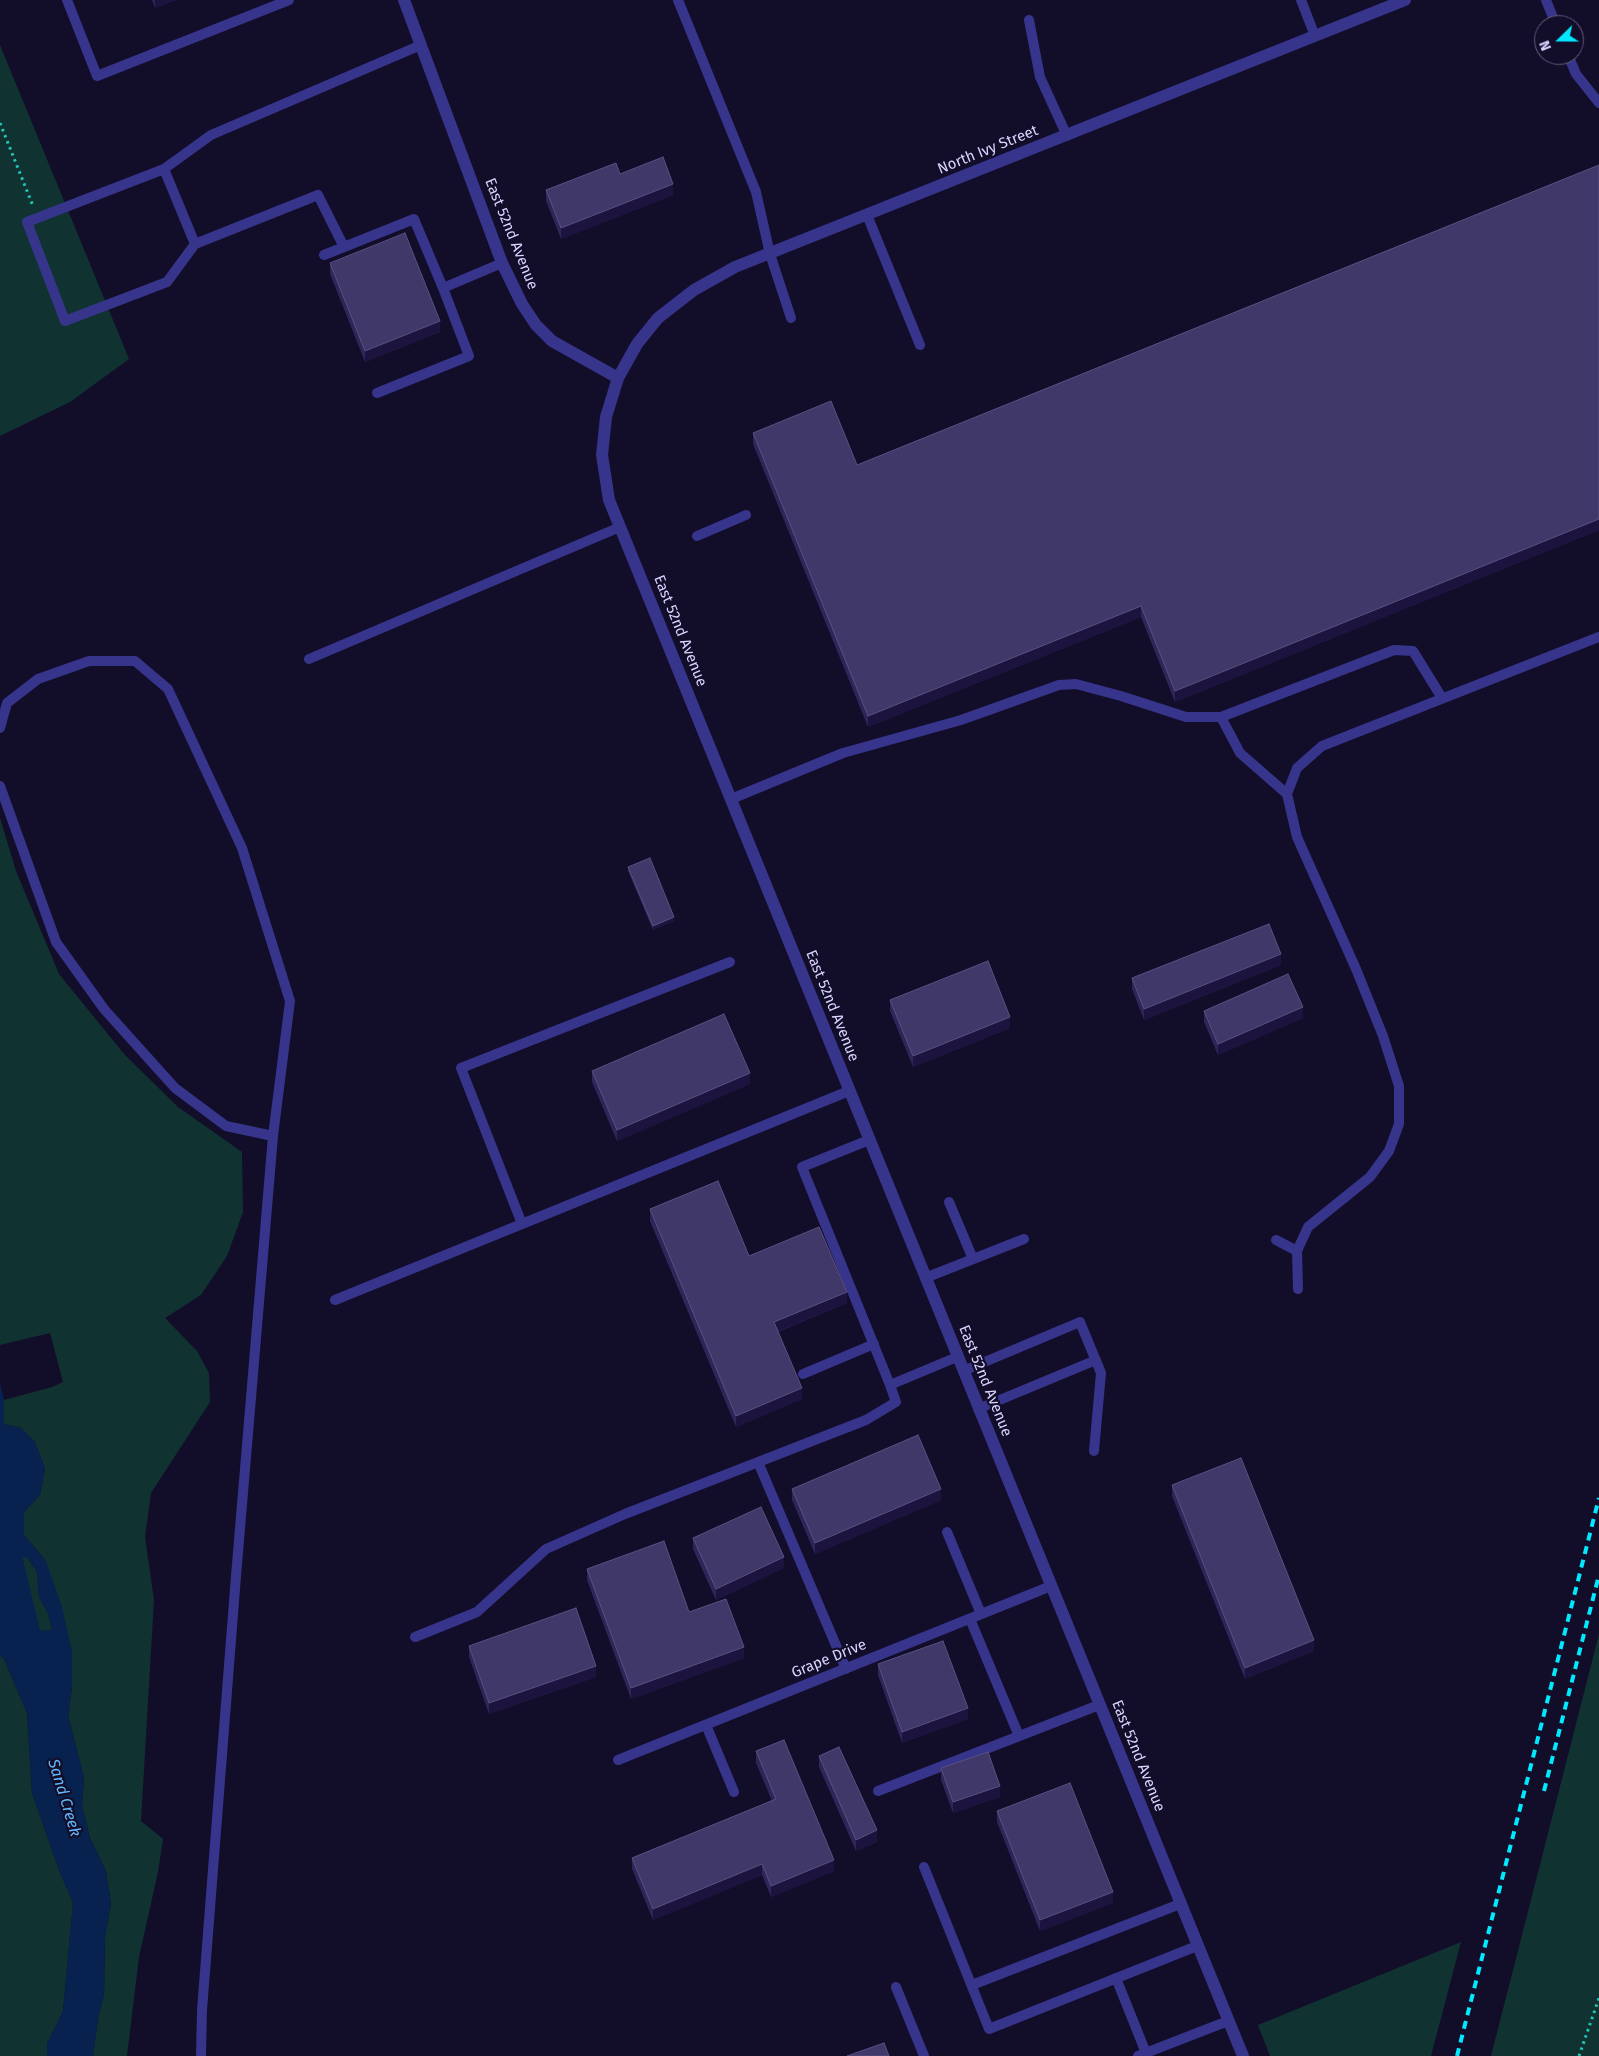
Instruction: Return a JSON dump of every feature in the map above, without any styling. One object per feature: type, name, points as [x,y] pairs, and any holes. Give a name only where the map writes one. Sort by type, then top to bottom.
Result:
[{"type":"street","name":"East 52nd Avenue","points":[[404,0],[502,263],[522,304],[536,325],[552,341],[618,378],[606,417],[602,455],[609,500],[1243,2056]]},
{"type":"street","name":"North Ivy Street","points":[[618,378],[637,344],[658,318],[694,290],[735,268],[1405,0]]},
{"type":"lane","points":[[67,0],[97,76],[289,0]]},
{"type":"lane","points":[[678,0],[756,192],[770,254],[791,318]]},
{"type":"lane","points":[[1301,0],[1315,36]]},
{"type":"lane","points":[[1546,0],[1552,15]]},
{"type":"lane","points":[[1029,20],[1040,77],[1067,136]]},
{"type":"lane","points":[[344,247],[318,195],[194,244],[167,282],[65,321],[27,222],[164,169],[211,135],[421,45]]},
{"type":"lane","points":[[1572,65],[1576,74],[1599,103]]},
{"type":"lane","points":[[164,169],[194,244]]},
{"type":"lane","points":[[867,215],[920,345]]},
{"type":"lane","points":[[324,255],[414,219],[443,288],[469,356],[377,393]]},
{"type":"lane","points":[[443,288],[502,263]]},
{"type":"lane","points":[[697,536],[746,515]]},
{"type":"lane","points":[[309,659],[620,527]]},
{"type":"lane","points":[[1298,1289],[1297,1251],[1308,1227],[1370,1177],[1389,1151],[1399,1124],[1399,1086],[1383,1036],[1356,969],[1297,837],[1287,794],[1297,768],[1322,746],[1599,637]]},
{"type":"lane","points":[[731,799],[843,753],[961,720],[1059,685],[1076,684],[1186,717],[1222,717],[1394,650],[1413,651],[1442,698]]},
{"type":"lane","points":[[0,728],[7,703],[38,679],[89,661],[135,661],[168,689],[242,848],[290,1001],[273,1136],[202,2010],[201,2056]]},
{"type":"lane","points":[[1222,717],[1240,753],[1287,794]]},
{"type":"lane","points":[[0,786],[56,942],[104,1009],[175,1088],[226,1126],[273,1136]]},
{"type":"lane","points":[[522,1224],[461,1068],[730,962]]},
{"type":"lane","points":[[334,1300],[849,1091]]},
{"type":"lane","points":[[415,1637],[477,1612],[546,1549],[625,1514],[866,1420],[896,1402],[802,1167],[869,1140]]},
{"type":"lane","points":[[949,1202],[973,1259]]},
{"type":"lane","points":[[925,1278],[1024,1239]]},
{"type":"lane","points":[[1276,1240],[1297,1251]]},
{"type":"lane","points":[[963,1372],[1080,1322],[1102,1373],[1094,1452]]},
{"type":"lane","points":[[804,1374],[874,1344]]},
{"type":"lane","points":[[890,1385],[957,1358]]},
{"type":"lane","points":[[978,1409],[1096,1360]]},
{"type":"lane","points":[[758,1462],[846,1669]]},
{"type":"lane","points":[[947,1532],[981,1614]]},
{"type":"lane","name":"Grape Drive","points":[[618,1760],[1051,1586]]},
{"type":"lane","points":[[970,1619],[1018,1736]]},
{"type":"lane","points":[[878,1792],[1099,1705]]},
{"type":"lane","points":[[706,1725],[734,1792]]},
{"type":"lane","points":[[924,1867],[989,2029],[1197,1946]]},
{"type":"lane","points":[[972,1985],[1180,1904]]},
{"type":"lane","points":[[1116,1978],[1142,2054],[1228,2021]]},
{"type":"lane","points":[[896,1987],[924,2056]]},
{"type":"path","points":[[0,123],[38,218]]},
{"type":"path","points":[[1579,2056],[1599,1998]]},
{"type":"green space","points":[[0,45],[129,359],[70,402],[0,436]]},
{"type":"green space","points":[[0,818],[16,871],[59,974],[125,1055],[178,1107],[242,1152],[243,1212],[227,1256],[201,1295],[165,1318],[197,1351],[209,1373],[210,1402],[151,1493],[145,1537],[154,1600],[141,1821],[163,1839],[158,1872],[139,1957],[127,2056],[93,2056],[98,2019],[104,1994],[105,1936],[111,1904],[106,1871],[90,1838],[82,1805],[84,1778],[68,1715],[72,1688],[46,1561],[24,1535],[24,1512],[40,1495],[45,1469],[35,1442],[21,1428],[4,1424],[4,1400],[52,1387],[63,1382],[50,1333],[0,1345]]},
{"type":"green space","points":[[12,1556],[27,1557],[37,1572],[39,1597],[48,1613],[52,1630],[42,1632],[28,1621],[10,1615],[0,1604],[0,1560]]},
{"type":"green space","points":[[1599,1634],[1599,2056],[1491,2056]]},
{"type":"green space","points":[[0,1655],[4,1659],[27,1713],[32,1793],[59,1870],[73,1903],[63,2011],[47,2044],[47,2056],[0,2056]]},
{"type":"green space","points":[[1461,1942],[1431,2056],[1270,2056],[1258,2025]]},
{"type":"water","points":[[0,1383],[4,1400],[4,1424],[21,1428],[35,1442],[45,1469],[40,1495],[24,1512],[24,1535],[46,1561],[62,1607],[72,1652],[72,1688],[68,1715],[84,1778],[82,1805],[90,1838],[106,1871],[111,1904],[105,1936],[104,1994],[98,2019],[93,2056],[47,2056],[47,2044],[63,2011],[73,1903],[59,1870],[32,1793],[27,1713],[4,1659],[0,1655],[0,1604],[10,1615],[28,1621],[42,1631],[52,1630],[48,1613],[39,1597],[37,1572],[28,1558],[12,1556],[0,1560]]},
{"type":"building","points":[[663,157],[673,184],[561,228],[546,190],[616,163],[620,174]]},
{"type":"building","points":[[1599,165],[1599,519],[1175,691],[1141,606],[868,716],[753,433],[831,401],[857,465]]},
{"type":"building","points":[[405,233],[440,321],[365,351],[330,263]]},
{"type":"building","points":[[650,858],[674,917],[653,926],[628,867]]},
{"type":"building","points":[[1269,924],[1281,954],[1144,1009],[1132,978]]},
{"type":"building","points":[[988,961],[1010,1017],[913,1056],[890,1000]]},
{"type":"building","points":[[1288,974],[1303,1007],[1218,1044],[1204,1011]]},
{"type":"building","points":[[724,1014],[750,1073],[617,1130],[592,1071]]},
{"type":"building","points":[[718,1181],[749,1256],[819,1227],[847,1292],[774,1322],[802,1388],[736,1416],[650,1209]]},
{"type":"building","points":[[918,1435],[941,1489],[815,1543],[792,1489]]},
{"type":"building","points":[[1241,1458],[1314,1640],[1245,1668],[1172,1485]]},
{"type":"building","points":[[761,1507],[784,1557],[716,1589],[693,1538]]},
{"type":"building","points":[[664,1541],[689,1612],[726,1599],[744,1647],[631,1688],[587,1569]]},
{"type":"building","points":[[576,1608],[596,1666],[489,1703],[469,1646]]},
{"type":"building","points":[[943,1641],[968,1708],[902,1732],[878,1664]]},
{"type":"building","points":[[784,1740],[834,1860],[771,1886],[762,1864],[653,1909],[632,1858],[776,1799],[756,1751]]},
{"type":"building","points":[[839,1747],[877,1830],[856,1840],[819,1756]]},
{"type":"building","points":[[988,1752],[1000,1786],[953,1802],[941,1768]]},
{"type":"building","points":[[1070,1783],[1113,1892],[1040,1920],[997,1811]]},
{"type":"building","points":[[884,2043],[889,2056],[847,2056]]},
{"type":"waterway","name":"Sand Creek","points":[[0,1541],[30,1666]]},
{"type":"railway","points":[[1457,2056],[1599,1498]]},
{"type":"railway","points":[[1544,1791],[1599,1575]]}]
